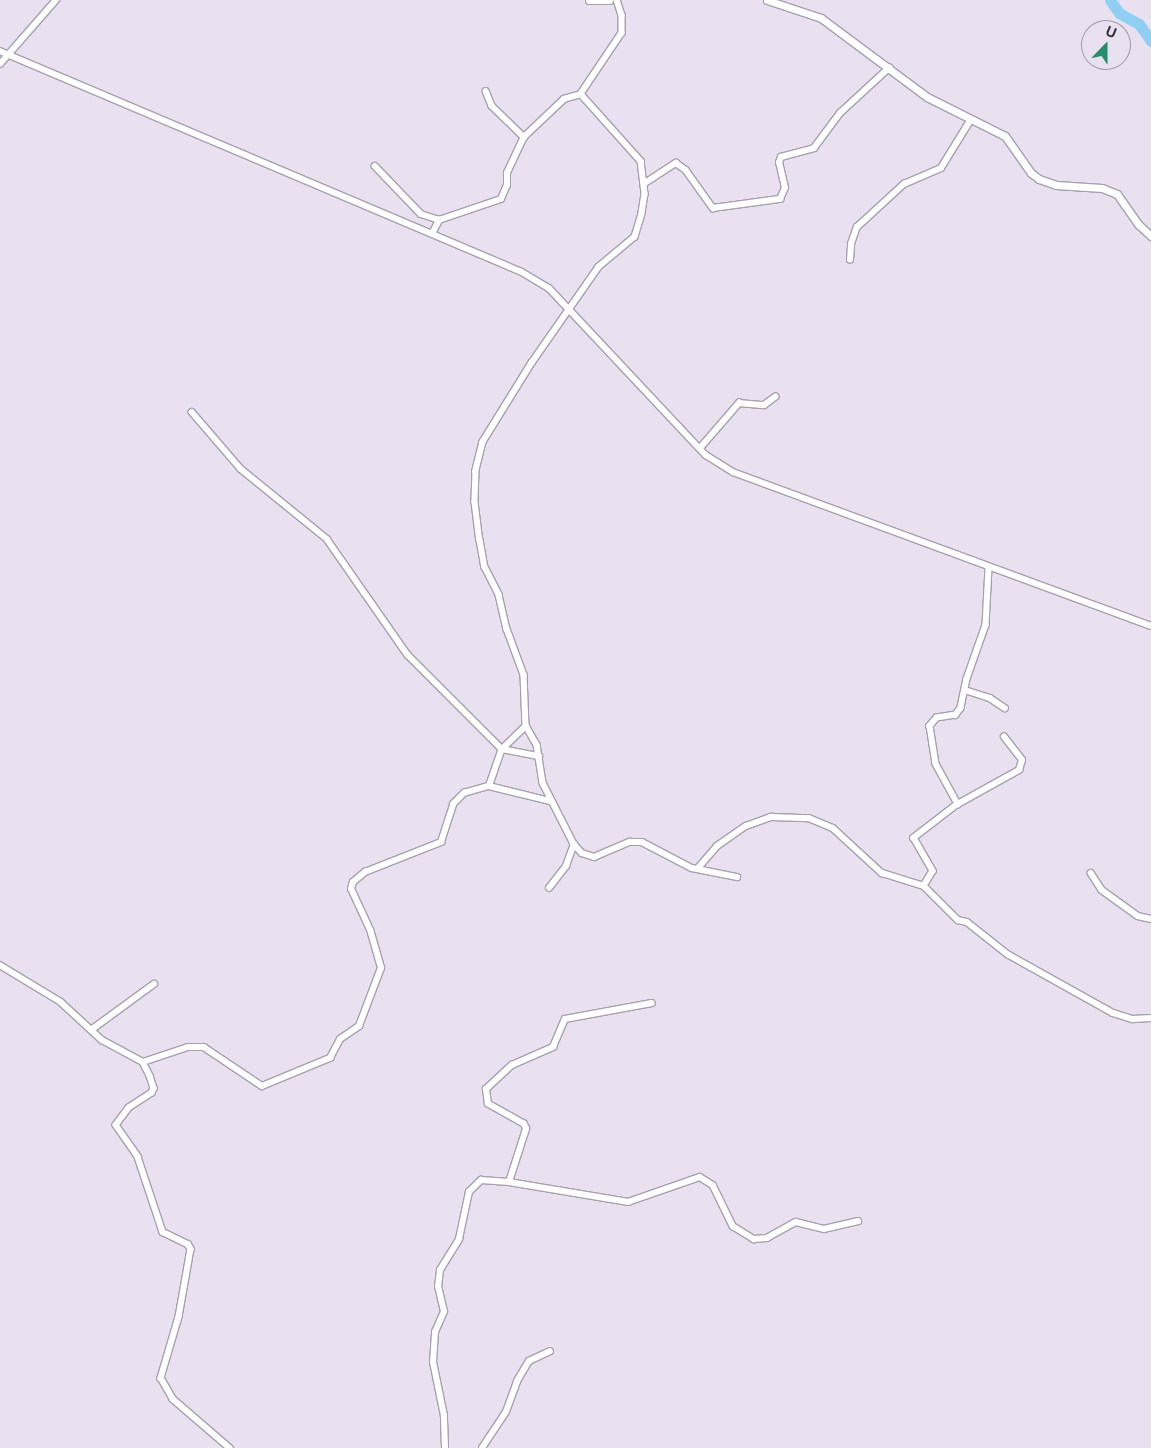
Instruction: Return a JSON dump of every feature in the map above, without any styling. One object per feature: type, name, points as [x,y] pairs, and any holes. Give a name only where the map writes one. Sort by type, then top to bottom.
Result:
[{"type":"street","points":[[0,64],[56,0]]},
{"type":"street","points":[[589,0],[609,0]]},
{"type":"street","points":[[376,166],[421,214],[439,220],[501,199],[507,184],[507,173],[524,137],[564,99],[581,94],[622,33],[622,15],[616,0]]},
{"type":"street","points":[[767,0],[820,18],[927,97],[970,121],[1005,136],[1031,173],[1048,184],[1102,188],[1117,194],[1138,224],[1151,236]]},
{"type":"street","points":[[0,51],[522,272],[549,288],[571,309],[700,448],[716,463],[733,472],[989,568],[1151,626]]},
{"type":"street","points":[[644,183],[676,163],[686,170],[713,208],[780,199],[785,188],[779,163],[781,157],[814,148],[840,113],[889,68]]},
{"type":"street","points":[[486,91],[492,106],[524,137]]},
{"type":"street","points":[[581,94],[638,154],[644,183],[642,214],[635,237],[599,267],[532,363],[484,442],[476,471],[475,502],[485,567],[499,595],[507,629],[524,675],[526,726],[536,741],[543,783],[550,801],[574,844],[582,853],[594,857],[630,842],[642,842],[698,868],[737,876]]},
{"type":"street","points":[[850,260],[851,244],[858,227],[904,184],[941,168],[970,121]]},
{"type":"street","points":[[432,234],[439,220]]},
{"type":"street","points":[[700,448],[739,403],[764,405],[775,397]]},
{"type":"street","points":[[192,412],[241,469],[326,539],[408,655],[502,749],[539,756]]},
{"type":"street","points":[[958,804],[936,764],[930,726],[937,718],[958,713],[986,625],[989,568]]},
{"type":"street","points":[[965,690],[990,698],[1004,708]]},
{"type":"street","points":[[489,786],[502,749],[526,726]]},
{"type":"street","points":[[924,886],[933,871],[914,838],[958,804],[1019,770],[1022,760],[1004,737]]},
{"type":"street","points":[[143,1062],[188,1047],[204,1047],[262,1086],[330,1058],[340,1039],[359,1026],[381,968],[371,932],[351,889],[352,882],[365,872],[437,845],[446,835],[453,804],[459,797],[489,786],[550,801]]},
{"type":"street","points":[[698,868],[712,850],[737,830],[771,817],[802,817],[833,828],[882,873],[924,886],[958,920],[967,922],[1009,955],[1113,1013],[1133,1019],[1151,1018]]},
{"type":"street","points":[[549,888],[566,866],[574,844]]},
{"type":"street","points":[[1091,873],[1102,890],[1138,916],[1151,919]]},
{"type":"street","points":[[0,965],[61,1002],[102,1040],[143,1062],[154,1091],[129,1108],[116,1125],[138,1157],[161,1229],[191,1249],[180,1317],[161,1378],[173,1399],[230,1448]]},
{"type":"street","points":[[91,1030],[154,984]]},
{"type":"street","points":[[509,1182],[526,1126],[488,1104],[485,1097],[488,1086],[512,1065],[553,1047],[565,1019],[652,1003]]},
{"type":"street","points":[[445,1448],[444,1416],[433,1362],[435,1332],[444,1312],[438,1287],[440,1270],[458,1239],[466,1198],[473,1186],[488,1179],[628,1202],[700,1177],[713,1186],[733,1226],[754,1239],[767,1238],[796,1222],[824,1229],[858,1221]]},
{"type":"street","points":[[482,1448],[506,1412],[517,1381],[531,1358],[550,1351]]},
{"type":"waterway","points":[[1110,0],[1119,13],[1139,24],[1151,41]]}]
